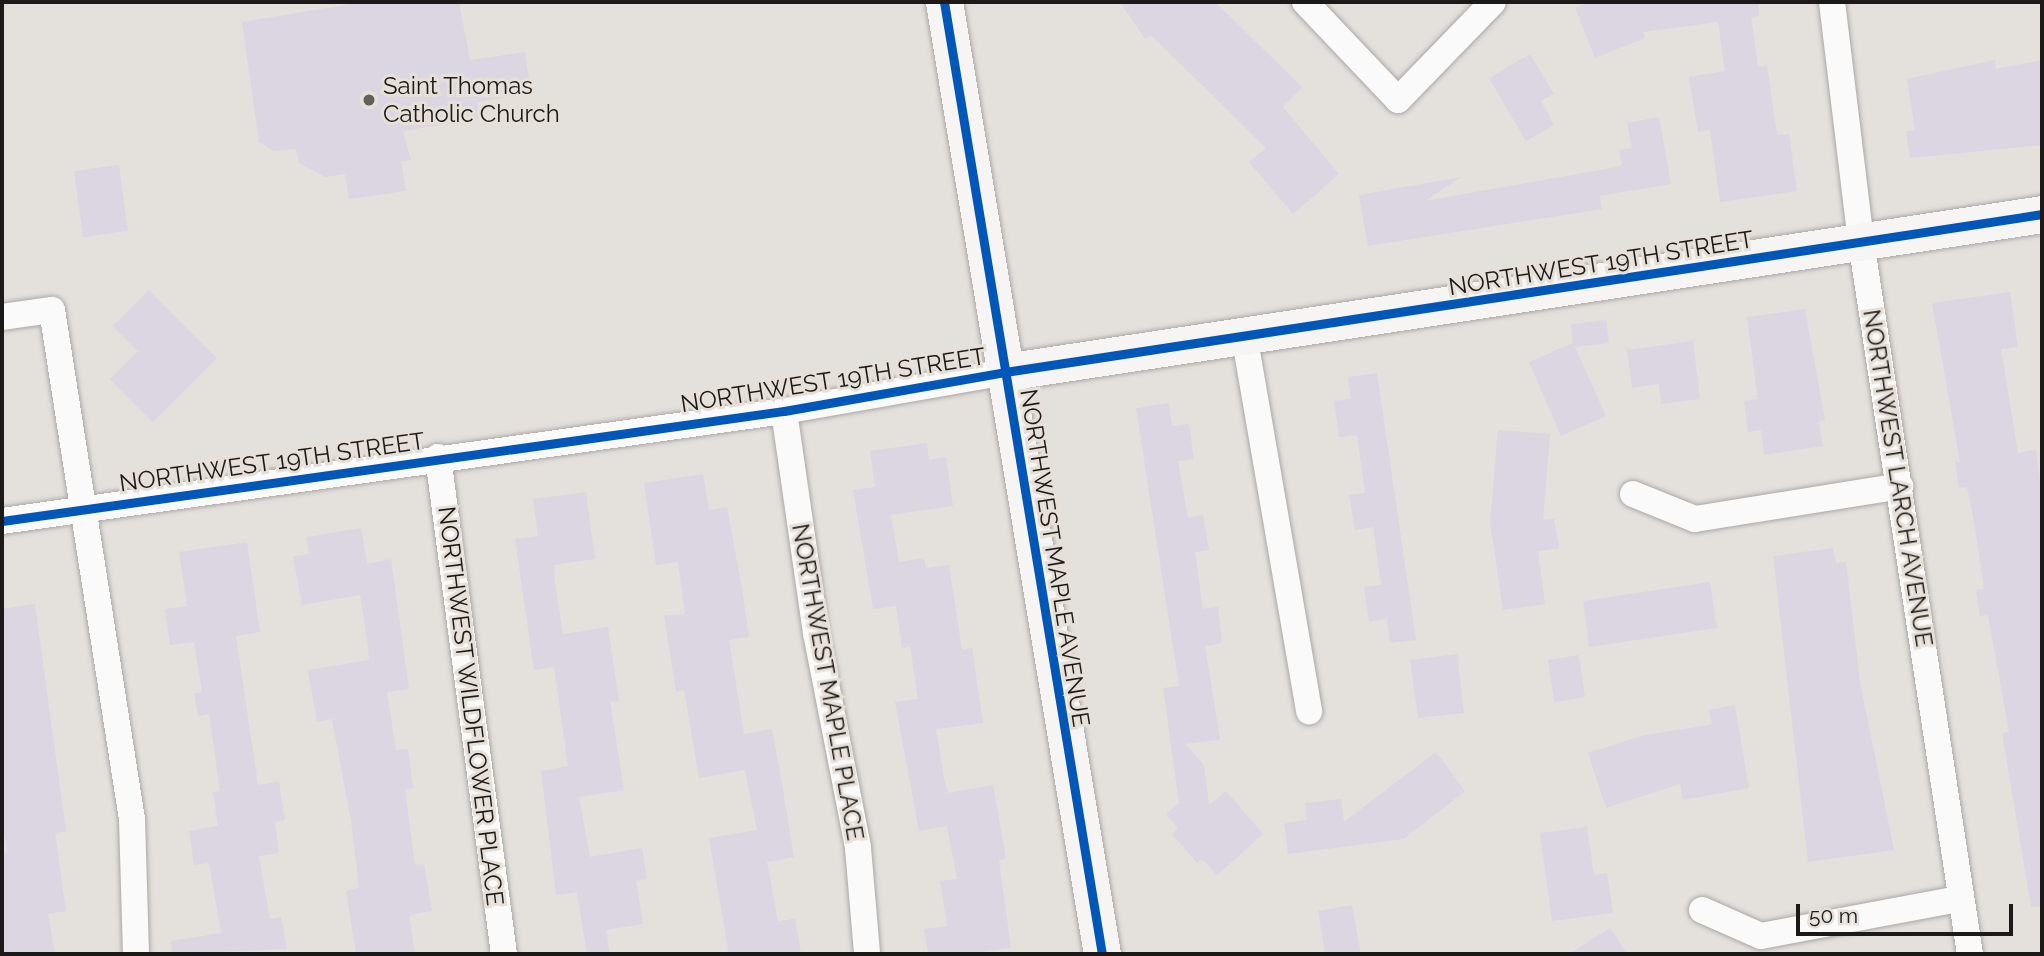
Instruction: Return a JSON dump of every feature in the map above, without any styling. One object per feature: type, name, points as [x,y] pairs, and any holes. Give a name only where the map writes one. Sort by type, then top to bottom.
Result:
[{"type":"main road","name":"NORTHWEST MAPLE AVENUE","points":[[944,2],[1102,954]]},
{"type":"main road","name":"NORTHWEST 19TH STREET","points":[[1004,372],[1245,340],[2042,214]]},
{"type":"street","points":[[1305,2],[1398,100],[1493,2]]},
{"type":"street","name":"NORTHWEST LARCH AVENUE","points":[[1832,2],[1861,241],[1900,486],[1959,900],[1970,954]]},
{"type":"street","points":[[2,317],[52,310],[132,819],[136,954]]},
{"type":"street","points":[[1245,340],[1309,712]]},
{"type":"street","name":"NORTHWEST 19TH STREET","points":[[2,521],[438,457],[784,411],[1004,372]]},
{"type":"street","name":"NORTHWEST MAPLE PLACE","points":[[784,411],[816,633],[858,848],[867,954]]},
{"type":"street","name":"NORTHWEST WILDFLOWER PLACE","points":[[438,457],[504,954]]},
{"type":"street","points":[[1633,494],[1695,519],[1900,486]]},
{"type":"street","points":[[1702,910],[1761,936],[1959,900]]},
{"type":"building","name":"Saint Thomas Catholic Church","points":[[362,2],[459,2],[470,60],[525,52],[531,93],[477,102],[479,119],[403,131],[411,160],[401,161],[406,191],[349,199],[345,174],[325,177],[299,163],[296,149],[274,151],[259,142],[242,22]]},
{"type":"building","points":[[1120,2],[1215,2],[1302,87],[1283,107],[1339,174],[1293,214],[1249,162],[1266,148],[1151,35],[1145,39]]},
{"type":"building","points":[[1590,2],[1758,2],[1759,16],[1751,17],[1758,67],[1767,65],[1777,135],[1789,134],[1797,191],[1720,202],[1710,130],[1698,132],[1689,77],[1725,71],[1718,22],[1643,32],[1645,38],[1595,58],[1575,8]]},
{"type":"building","points":[[1530,54],[1554,94],[1541,101],[1554,125],[1526,141],[1489,78]]},
{"type":"building","points":[[1995,60],[1996,69],[2042,60],[2042,145],[1910,158],[1906,131],[1915,130],[1907,79]]},
{"type":"building","points":[[1659,117],[1671,184],[1600,196],[1602,209],[1368,246],[1359,195],[1461,177],[1425,201],[1622,166],[1619,150],[1632,148],[1627,123]]},
{"type":"building","points":[[119,165],[128,231],[83,237],[74,171]]},
{"type":"building","points":[[149,290],[217,358],[153,422],[110,379],[138,351],[113,326]]},
{"type":"building","points":[[2010,292],[2018,347],[2001,349],[2018,453],[2036,450],[2042,494],[2042,906],[2031,907],[2002,733],[2009,732],[1988,615],[1980,616],[1976,590],[1984,589],[1974,521],[1967,487],[1959,488],[1955,462],[1960,462],[1932,303]]},
{"type":"building","points":[[1805,309],[1825,420],[1819,421],[1823,446],[1764,455],[1761,430],[1748,432],[1744,401],[1758,399],[1747,317]]},
{"type":"building","points":[[1606,320],[1609,343],[1575,347],[1606,416],[1561,436],[1529,362],[1573,343],[1571,324]]},
{"type":"building","points":[[1693,341],[1700,399],[1661,404],[1659,384],[1632,388],[1627,350]]},
{"type":"building","points":[[1377,373],[1416,640],[1390,643],[1387,619],[1369,622],[1364,587],[1381,585],[1373,527],[1355,530],[1349,495],[1365,493],[1357,435],[1339,437],[1334,401],[1351,399],[1348,377]]},
{"type":"building","points":[[1169,403],[1172,426],[1189,424],[1194,459],[1178,461],[1188,518],[1203,515],[1209,550],[1195,552],[1203,609],[1218,607],[1222,643],[1205,646],[1220,740],[1185,744],[1204,765],[1209,805],[1226,791],[1263,834],[1217,875],[1202,859],[1197,863],[1172,834],[1178,828],[1166,814],[1179,803],[1163,688],[1179,686],[1136,408]]},
{"type":"building","points":[[1498,430],[1550,434],[1543,520],[1554,519],[1559,548],[1538,551],[1545,604],[1503,610],[1490,522]]},
{"type":"building","points":[[927,443],[929,460],[946,457],[953,506],[891,515],[899,562],[924,558],[926,568],[949,565],[962,650],[972,648],[983,723],[936,729],[944,778],[948,793],[993,785],[1006,859],[999,860],[1011,948],[966,954],[928,954],[924,929],[947,926],[940,881],[957,879],[947,826],[919,831],[895,702],[918,699],[910,646],[902,648],[896,606],[873,609],[853,490],[875,487],[870,451]]},
{"type":"building","points":[[703,474],[709,510],[727,507],[749,637],[729,640],[744,734],[772,729],[794,857],[767,862],[778,922],[795,918],[801,954],[729,954],[709,838],[757,830],[745,770],[699,778],[684,690],[676,692],[664,616],[685,614],[678,562],[656,565],[644,483]]},
{"type":"building","points":[[586,492],[595,559],[554,565],[555,583],[563,634],[608,627],[619,701],[610,702],[624,790],[579,797],[590,857],[642,848],[647,879],[636,881],[643,924],[606,930],[610,954],[587,954],[577,892],[556,895],[541,771],[568,766],[554,667],[534,670],[515,539],[538,536],[533,499]]},
{"type":"building","points":[[361,528],[367,564],[391,559],[409,689],[387,692],[396,750],[408,749],[413,788],[405,789],[415,865],[424,864],[432,911],[409,915],[415,954],[356,954],[346,890],[359,888],[351,821],[332,719],[317,722],[308,670],[369,660],[360,595],[302,605],[293,556],[309,554],[306,537]]},
{"type":"building","points":[[247,542],[260,632],[236,636],[258,785],[279,782],[285,820],[275,822],[279,853],[259,856],[270,919],[281,917],[287,949],[172,954],[171,941],[221,933],[209,863],[194,865],[189,831],[218,826],[213,792],[220,791],[209,714],[198,716],[194,693],[202,692],[194,642],[170,645],[165,609],[187,606],[179,552]]},
{"type":"building","points":[[1833,548],[1836,563],[1846,562],[1860,682],[1894,850],[1808,862],[1773,556]]},
{"type":"building","points":[[1710,582],[1717,628],[1589,647],[1583,601]]},
{"type":"building","points":[[35,604],[66,831],[55,833],[66,911],[48,914],[55,954],[2,954],[2,854],[7,853],[2,815],[2,609]]},
{"type":"building","points":[[1457,654],[1464,713],[1418,718],[1410,660]]},
{"type":"building","points":[[1579,655],[1585,697],[1554,702],[1548,660]]},
{"type":"building","points":[[1735,705],[1749,788],[1683,800],[1680,784],[1606,808],[1588,753],[1641,736],[1712,724],[1709,710]]},
{"type":"building","points":[[1436,752],[1465,791],[1404,839],[1288,854],[1284,823],[1307,820],[1305,803],[1341,799],[1344,822]]},
{"type":"building","points":[[1587,827],[1594,875],[1607,873],[1613,913],[1552,921],[1540,833]]},
{"type":"building","points":[[1352,905],[1361,954],[1325,954],[1318,911]]},
{"type":"building","points":[[1610,928],[1627,954],[1569,954]]},
{"type":"cycle path","points":[[944,2],[1102,954]]},
{"type":"cycle path","points":[[2,521],[784,411],[1005,372],[2042,214]]},
{"type":"place","name":"Saint Thomas Catholic Church","points":[[369,100]]}]
